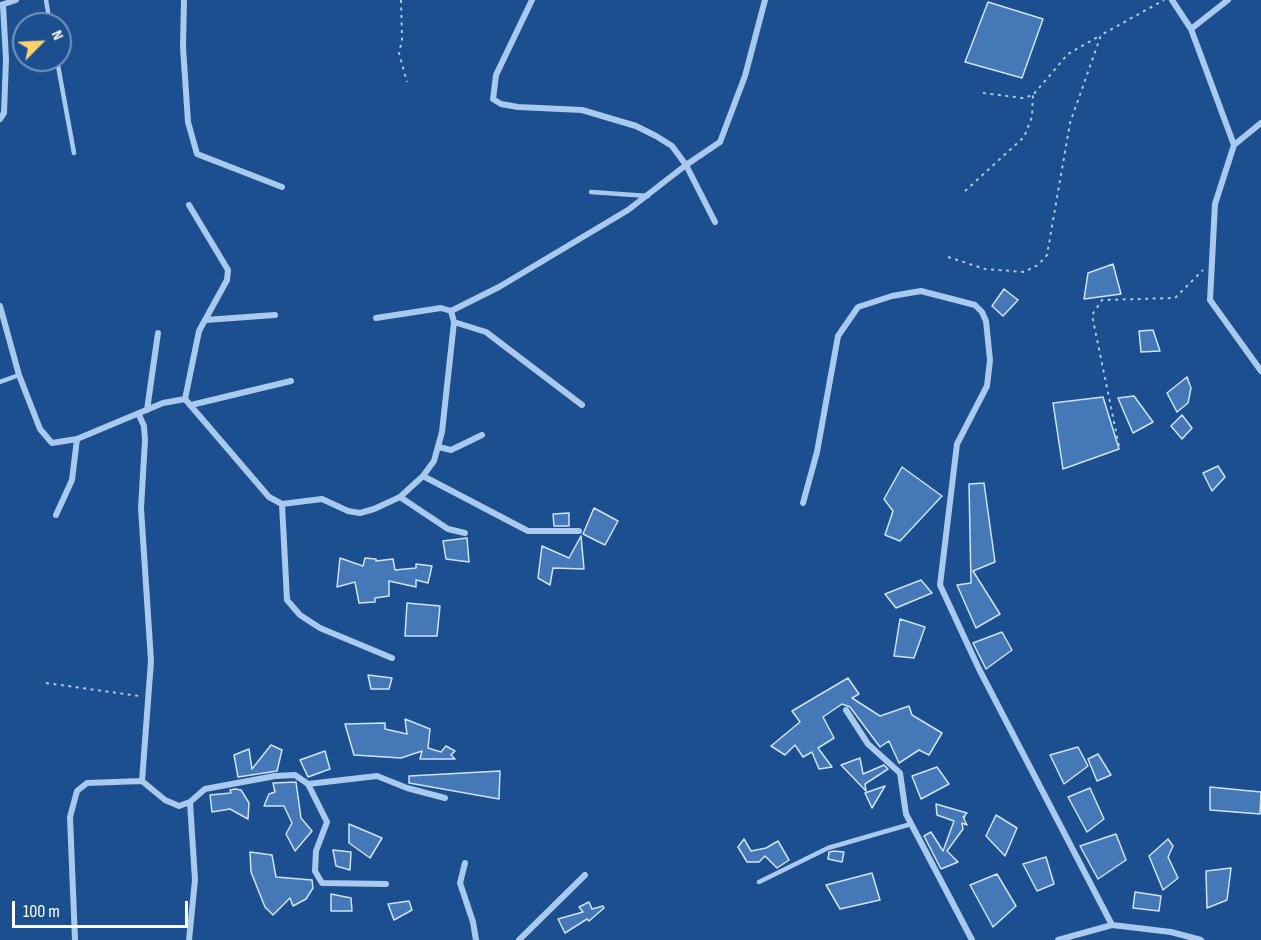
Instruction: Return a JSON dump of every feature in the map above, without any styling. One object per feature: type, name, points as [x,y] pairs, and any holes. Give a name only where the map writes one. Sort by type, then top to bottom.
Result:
[{"type":"street","points":[[0,119],[4,113],[6,59],[1,5],[16,0]]},
{"type":"street","points":[[184,0],[183,47],[188,122],[197,154],[282,187]]},
{"type":"street","points":[[532,0],[496,75],[493,99],[510,106],[582,110],[636,126],[672,146],[686,165],[715,222]]},
{"type":"street","points":[[376,318],[441,308],[451,311],[499,287],[628,210],[720,142],[726,134],[745,76],[765,0]]},
{"type":"street","points":[[1172,0],[1191,29],[1234,145]]},
{"type":"street","points":[[1191,29],[1228,0]]},
{"type":"street","points":[[1261,123],[1234,145],[1215,204],[1210,300],[1261,371]]},
{"type":"street","points":[[185,399],[199,331],[227,280],[228,270],[189,206]]},
{"type":"street","points":[[803,503],[818,452],[838,336],[858,307],[892,296],[921,291],[975,305],[982,312],[990,360],[987,386],[957,444],[940,585],[979,669],[1112,925]]},
{"type":"street","points":[[0,306],[19,375],[40,429],[52,443],[77,439],[139,415],[163,403],[185,399]]},
{"type":"street","points":[[185,399],[230,448],[257,486],[269,497],[282,504],[322,499],[348,511],[360,513],[400,497],[423,476],[434,460],[439,447],[450,376],[454,322],[451,311]]},
{"type":"street","points":[[205,320],[275,315]]},
{"type":"street","points":[[454,322],[486,332],[582,405]]},
{"type":"street","points":[[147,410],[158,333]]},
{"type":"street","points":[[191,405],[291,381]]},
{"type":"street","points":[[139,415],[145,440],[141,508],[151,661],[142,781]]},
{"type":"street","points":[[439,447],[451,450],[482,435]]},
{"type":"street","points":[[56,515],[72,480],[77,439]]},
{"type":"street","points":[[423,476],[528,531],[579,531]]},
{"type":"street","points":[[400,497],[448,529],[465,533]]},
{"type":"street","points":[[282,504],[287,600],[300,615],[320,628],[392,658]]},
{"type":"street","points":[[846,710],[868,744],[900,772],[906,814],[910,824],[972,940]]},
{"type":"street","points":[[75,940],[70,817],[77,790],[87,783],[142,781],[165,800],[179,806],[190,802],[205,789],[275,776],[295,776],[308,784],[327,822],[316,851],[315,871],[322,883],[386,884]]},
{"type":"street","points":[[308,784],[377,776],[407,788],[445,798]]},
{"type":"street","points":[[189,940],[195,880],[190,802]]},
{"type":"street","points":[[465,863],[460,883],[473,922],[476,940]]},
{"type":"street","points":[[519,940],[585,875]]},
{"type":"street","points":[[1058,940],[1112,925],[1171,932],[1201,940]]},
{"type":"lane","points":[[59,72],[74,153]]},
{"type":"lane","points":[[591,192],[648,196]]},
{"type":"lane","points":[[0,382],[19,375]]},
{"type":"lane","points":[[759,882],[828,848],[910,824]]},
{"type":"path","points":[[401,0],[402,40],[399,53],[407,82]]},
{"type":"path","points":[[983,93],[1023,98],[1033,95],[1068,54],[1164,0]]},
{"type":"path","points":[[948,257],[985,269],[1024,272],[1038,265],[1047,255],[1070,123],[1101,35]]},
{"type":"path","points":[[965,191],[1024,137],[1032,117],[1033,95]]},
{"type":"path","points":[[1119,446],[1092,315],[1102,300],[1175,298],[1213,260]]},
{"type":"path","points":[[46,683],[148,698]]},
{"type":"building","points":[[988,2],[1043,19],[1022,78],[965,62]]},
{"type":"building","points":[[1113,264],[1121,294],[1084,299],[1088,273]]},
{"type":"building","points":[[1004,289],[1018,300],[1003,316],[992,306]]},
{"type":"building","points":[[1153,330],[1160,351],[1141,352],[1139,331]]},
{"type":"building","points":[[1187,377],[1191,388],[1188,403],[1177,412],[1167,393]]},
{"type":"building","points":[[1134,396],[1153,422],[1133,433],[1118,398]]},
{"type":"building","points":[[1103,397],[1119,449],[1063,469],[1053,403]]},
{"type":"building","points":[[1182,415],[1192,428],[1182,439],[1171,426]]},
{"type":"building","points":[[1218,466],[1225,477],[1212,491],[1203,473]]},
{"type":"building","points":[[902,467],[942,496],[900,541],[885,535],[893,511],[884,499]]},
{"type":"building","points":[[984,483],[995,562],[973,571],[1000,614],[976,628],[957,585],[971,583],[969,484]]},
{"type":"building","points":[[594,508],[618,521],[605,545],[583,534]]},
{"type":"building","points":[[569,513],[569,526],[554,526],[553,514]]},
{"type":"building","points":[[581,536],[584,569],[553,568],[550,585],[538,578],[542,546],[569,558]]},
{"type":"building","points":[[467,538],[469,562],[446,559],[443,541]]},
{"type":"building","points":[[340,558],[363,566],[365,558],[376,559],[376,561],[393,559],[395,570],[416,568],[416,564],[432,566],[428,583],[416,580],[416,587],[389,581],[389,596],[375,598],[375,602],[359,603],[355,582],[337,587]]},
{"type":"building","points":[[921,580],[932,593],[896,608],[885,594]]},
{"type":"building","points":[[407,603],[440,606],[437,636],[405,636]]},
{"type":"building","points":[[900,619],[925,627],[914,658],[894,656]]},
{"type":"building","points":[[1002,632],[1012,650],[986,669],[973,643]]},
{"type":"building","points":[[368,675],[392,678],[389,689],[371,689]]},
{"type":"building","points":[[848,678],[859,694],[852,698],[880,716],[909,706],[912,715],[942,733],[929,755],[919,750],[899,763],[889,741],[880,747],[850,707],[842,704],[823,717],[834,738],[818,748],[832,767],[819,769],[812,752],[803,757],[795,745],[785,755],[771,746],[800,722],[792,711]]},
{"type":"building","points":[[405,719],[430,729],[428,748],[441,752],[446,746],[455,751],[451,755],[455,759],[420,759],[422,751],[401,758],[354,755],[345,724],[385,723],[385,729],[407,734]]},
{"type":"building","points":[[271,745],[282,750],[277,771],[238,777],[234,755],[249,749],[252,769]]},
{"type":"building","points":[[1078,747],[1088,766],[1064,784],[1050,755]]},
{"type":"building","points":[[325,751],[330,769],[308,777],[300,760]]},
{"type":"building","points":[[1098,754],[1111,775],[1097,781],[1088,759]]},
{"type":"building","points":[[860,758],[863,774],[884,765],[888,769],[865,784],[866,791],[841,765]]},
{"type":"building","points":[[937,767],[949,784],[921,799],[912,776]]},
{"type":"building","points":[[500,771],[499,799],[409,783],[409,776]]},
{"type":"building","points":[[296,782],[301,818],[312,831],[295,851],[286,834],[292,823],[284,806],[264,806],[269,794],[275,792],[273,783]]},
{"type":"building","points":[[885,786],[872,808],[865,793]]},
{"type":"building","points":[[1210,787],[1261,792],[1260,814],[1210,810]]},
{"type":"building","points":[[1090,788],[1104,819],[1087,832],[1068,797]]},
{"type":"building","points":[[230,790],[241,790],[249,803],[248,819],[230,809],[212,812],[210,795],[231,793]]},
{"type":"building","points":[[936,804],[967,813],[964,819],[967,825],[962,823],[963,829],[947,851],[958,862],[941,869],[924,836],[931,832],[943,851],[954,821],[937,815]]},
{"type":"building","points":[[996,815],[1017,828],[1005,856],[986,836]]},
{"type":"building","points":[[349,824],[382,838],[370,858],[349,843]]},
{"type":"building","points":[[1116,834],[1126,860],[1098,879],[1080,846]]},
{"type":"building","points":[[744,839],[751,851],[766,848],[778,841],[789,860],[777,868],[765,856],[759,862],[747,862],[738,847]]},
{"type":"building","points":[[1168,839],[1173,846],[1168,857],[1178,878],[1163,890],[1149,856]]},
{"type":"building","points":[[333,850],[351,852],[350,870],[336,866]]},
{"type":"building","points":[[250,852],[272,855],[276,877],[312,880],[313,888],[306,899],[293,906],[290,898],[273,915],[265,907],[251,872]]},
{"type":"building","points":[[829,852],[844,852],[842,862],[828,859]]},
{"type":"building","points":[[1046,857],[1054,884],[1037,891],[1023,864]]},
{"type":"building","points":[[1231,868],[1227,900],[1207,908],[1206,871]]},
{"type":"building","points":[[872,873],[880,900],[840,909],[826,885]]},
{"type":"building","points":[[997,874],[1016,906],[993,927],[970,885]]},
{"type":"building","points":[[1135,892],[1161,896],[1159,911],[1133,908]]},
{"type":"building","points":[[331,894],[351,898],[352,911],[331,911]]},
{"type":"building","points":[[409,901],[412,910],[394,920],[388,904]]},
{"type":"building","points":[[589,902],[592,909],[603,906],[604,908],[589,921],[587,919],[565,933],[558,919],[583,912],[579,907]]}]
